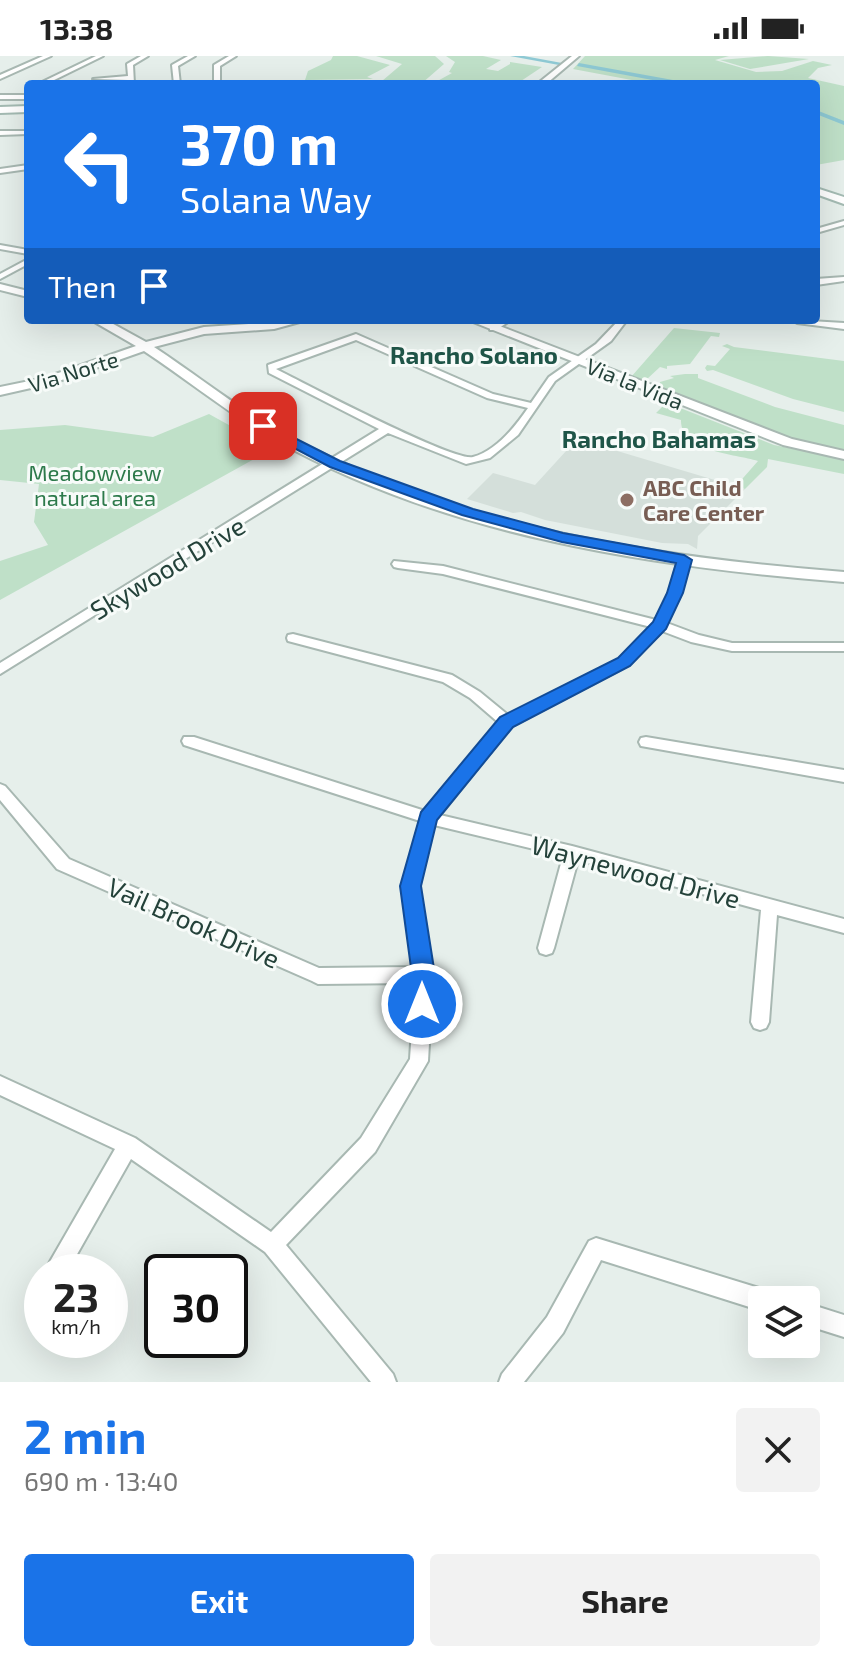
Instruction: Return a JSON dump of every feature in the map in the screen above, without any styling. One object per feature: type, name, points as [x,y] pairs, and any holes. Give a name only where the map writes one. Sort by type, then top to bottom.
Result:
[{"type":"main road","points":[[0,112],[24,111]]},
{"type":"main road","points":[[820,189],[844,198]]},
{"type":"street","points":[[0,77],[48,56]]},
{"type":"street","points":[[49,80],[100,56]]},
{"type":"street","points":[[131,80],[130,64],[145,56]]},
{"type":"street","points":[[177,80],[175,65],[192,56]]},
{"type":"street","points":[[217,80],[217,65],[233,56]]},
{"type":"street","points":[[546,80],[576,56]]},
{"type":"street","points":[[808,56],[822,60]]},
{"type":"street","points":[[96,79],[114,80]]},
{"type":"street","points":[[18,97],[24,93]]},
{"type":"street","points":[[0,97],[24,97]]},
{"type":"street","points":[[0,133],[24,133]]},
{"type":"street","points":[[0,171],[24,168]]},
{"type":"street","points":[[820,230],[844,223]]},
{"type":"street","points":[[820,225],[827,228]]},
{"type":"street","points":[[0,247],[24,251]]},
{"type":"street","points":[[0,277],[24,263]]},
{"type":"street","points":[[820,282],[844,279]]},
{"type":"street","points":[[0,287],[24,293]]},
{"type":"street","points":[[820,323],[844,326]]},
{"type":"street","points":[[104,324],[282,438],[335,464],[424,498],[524,528],[684,560],[844,577]]},
{"type":"street","points":[[145,348],[204,331],[262,324]]},
{"type":"street","name":"Via la Vida","points":[[484,324],[788,442],[844,455]]},
{"type":"street","points":[[493,328],[500,324]]},
{"type":"street","points":[[534,407],[490,396],[356,337],[271,367],[272,371],[387,429],[466,461],[487,458],[534,407],[550,380],[603,346],[620,324]]},
{"type":"street","name":"Via Norte","points":[[0,391],[59,379],[145,348]]},
{"type":"street","name":"Skywood Drive","points":[[0,669],[387,429]]},
{"type":"street","points":[[272,1245],[368,1145],[419,1061],[424,975],[411,886],[428,818],[507,722],[624,662],[660,625],[675,593],[684,560]]},
{"type":"street","points":[[398,564],[443,570],[660,625],[696,639],[732,647],[844,647]]},
{"type":"street","points":[[293,638],[447,678],[475,695],[507,722]]},
{"type":"street","name":"Waynewood Drive","points":[[189,741],[428,818],[572,852],[844,926]]},
{"type":"street","points":[[646,742],[844,776]]},
{"type":"street","name":"Vail Brook Drive","points":[[0,790],[63,864],[318,976],[424,975]]},
{"type":"street","points":[[546,948],[572,852]]},
{"type":"street","points":[[760,1022],[769,908]]},
{"type":"street","points":[[0,1085],[128,1145],[272,1245],[385,1382]]},
{"type":"street","points":[[65,1254],[128,1145]]},
{"type":"street","points":[[510,1382],[555,1325],[596,1248],[748,1296]]},
{"type":"street","points":[[820,1318],[844,1326]]},
{"type":"shaded area","name":"ABC Child Care Center","points":[[577,439],[745,489],[698,536],[697,549],[688,544],[662,543],[545,520],[467,499],[493,473],[535,485]]},
{"type":"green space","points":[[333,56],[357,56],[390,65],[367,77],[373,79],[305,80],[308,71],[331,60]]},
{"type":"green space","points":[[376,56],[435,56],[444,64],[426,80],[383,80],[402,64]]},
{"type":"green space","points":[[446,56],[483,56],[501,60],[486,69],[498,71],[510,62],[542,67],[522,80],[439,80],[452,73],[449,72],[455,62]]},
{"type":"green space","points":[[585,56],[729,56],[715,60],[756,72],[782,71],[813,61],[832,65],[818,68],[808,78],[817,80],[632,80],[573,69]]},
{"type":"green space","points":[[768,56],[809,59],[750,69],[720,60]]},
{"type":"green space","points":[[820,81],[844,86],[844,160],[820,164]]},
{"type":"green space","points":[[674,328],[720,333],[719,337],[711,336],[690,364],[667,366],[667,369],[660,367],[646,380],[631,377]]},
{"type":"green space","points":[[727,344],[844,361],[844,412],[793,399],[713,370],[707,371],[707,365],[715,366],[730,349],[722,346]]},
{"type":"green space","points":[[698,374],[698,378],[775,407],[844,425],[844,450],[802,442],[660,388],[660,382],[674,378],[670,376]]},
{"type":"green space","points":[[658,404],[670,404],[774,445],[844,459],[844,474],[768,459],[767,467],[745,489],[736,486],[758,461],[699,445],[683,431],[681,420],[656,413],[662,407]]},
{"type":"green space","name":"Meadowview natural area","points":[[209,414],[272,449],[0,600],[0,561],[48,545],[34,522],[39,484],[0,480],[0,430],[65,425],[153,437]]},
{"type":"waterway","points":[[513,56],[559,63]]},
{"type":"waterway","points":[[579,65],[662,80]]},
{"type":"waterway","points":[[820,114],[844,123]]},
{"type":"place","name":"ABC Child Care Center","points":[[627,500]]},
{"type":"district","name":"Rancho Solano","points":[[474,354]]},
{"type":"district","name":"Rancho Bahamas","points":[[659,438]]},
{"type":"route","points":[[263,426],[335,464],[467,512],[562,537],[684,560],[675,593],[660,625],[624,662],[507,722],[428,818],[411,886],[424,975],[422,1004]]}]
